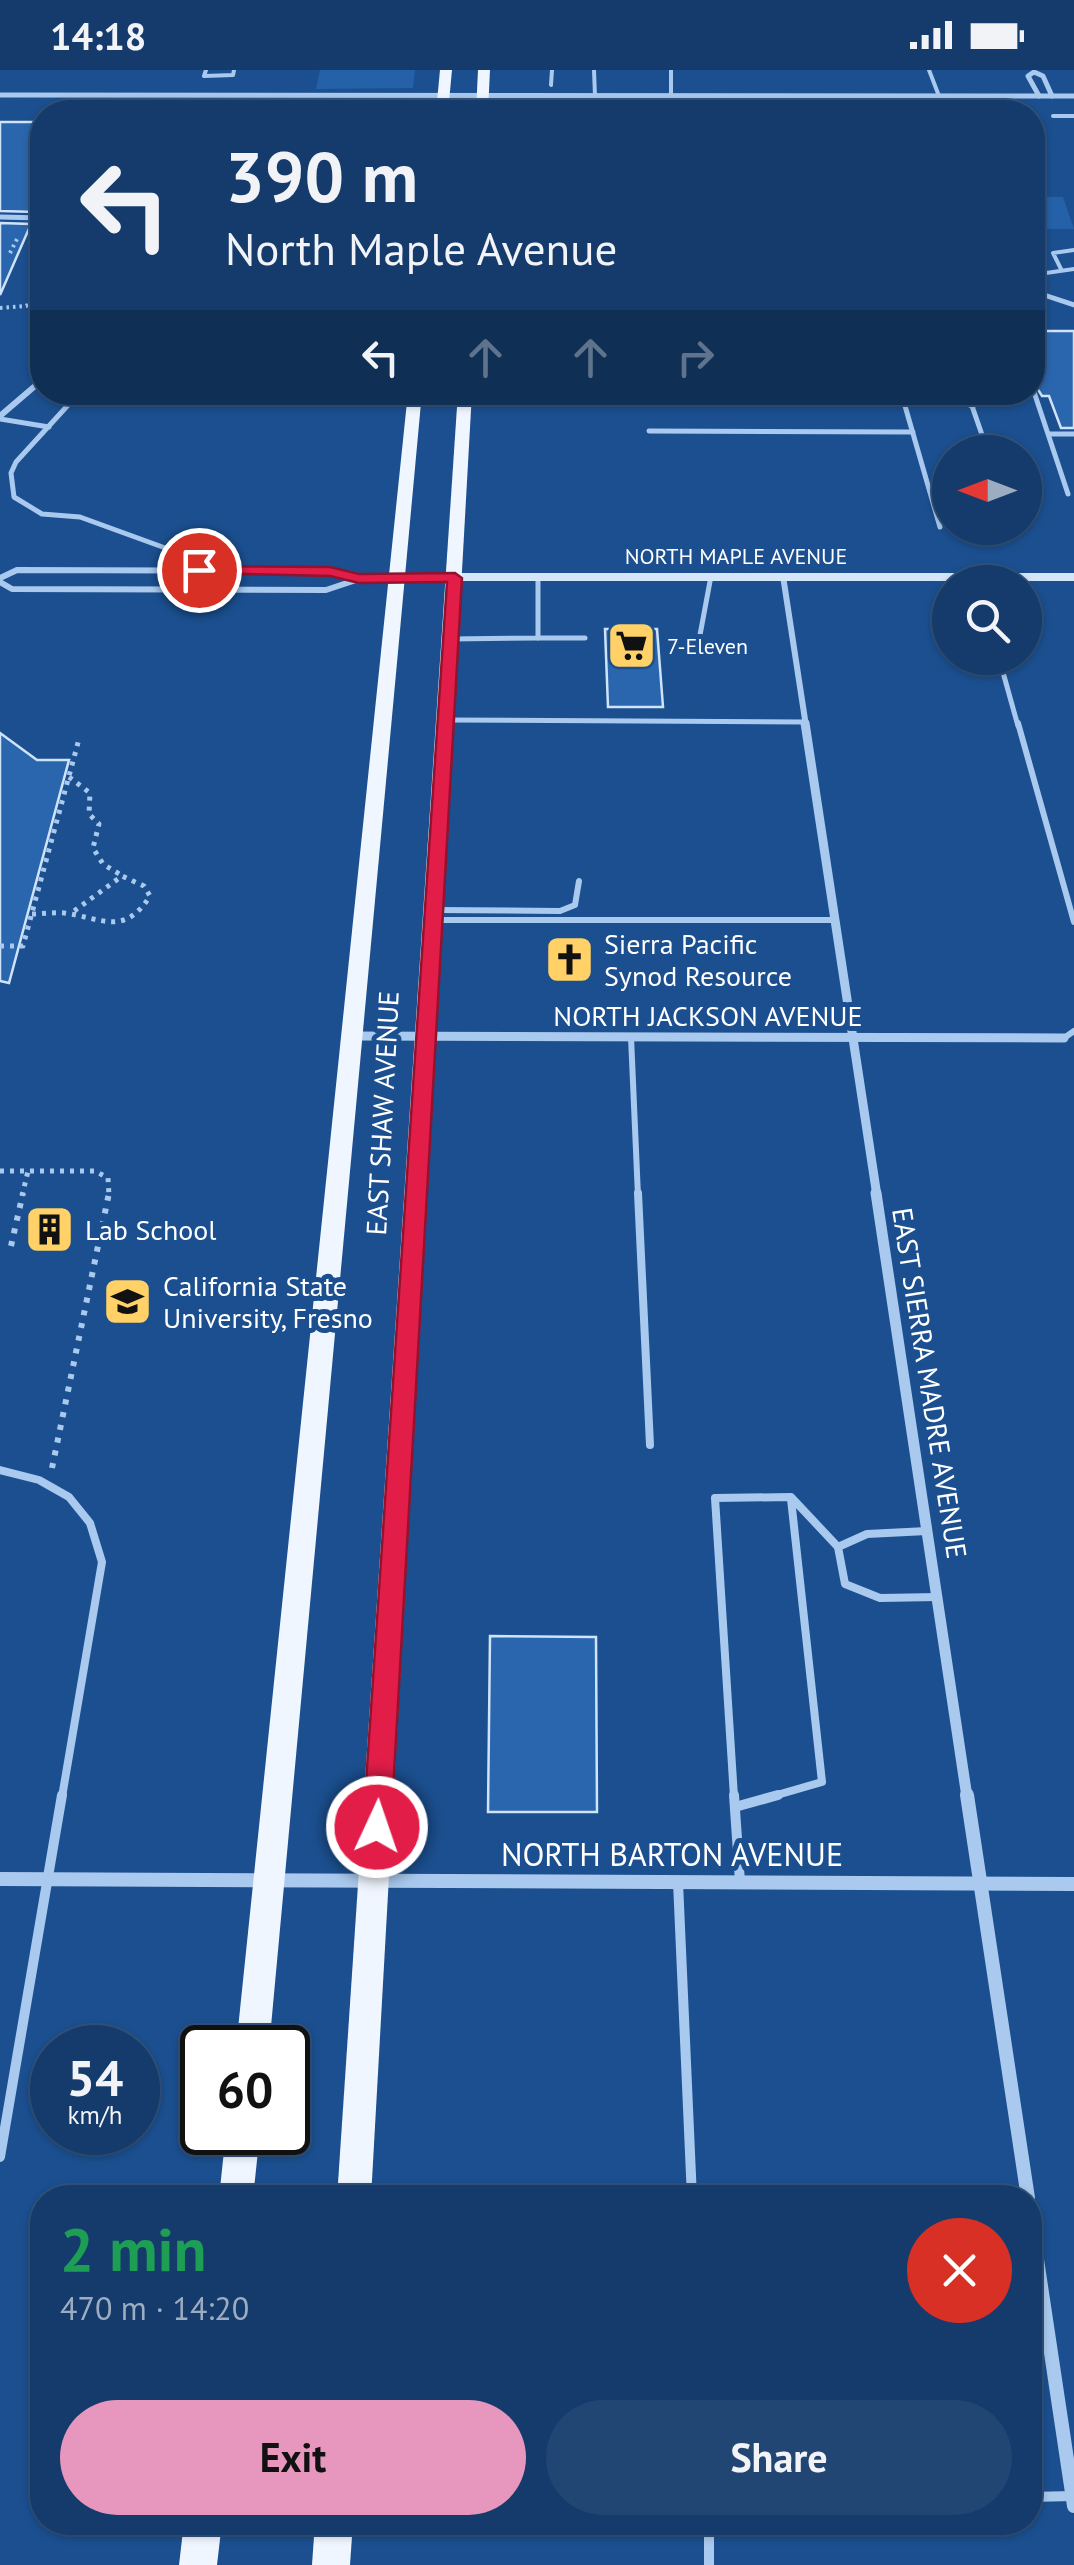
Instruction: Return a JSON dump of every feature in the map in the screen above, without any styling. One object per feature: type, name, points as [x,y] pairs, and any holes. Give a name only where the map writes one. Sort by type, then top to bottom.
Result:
[{"type":"main road","points":[[444,100],[446,70]]},
{"type":"main road","points":[[483,100],[484,70]]},
{"type":"main road","name":"EAST SHAW AVENUE","points":[[254,2025],[414,405]]},
{"type":"main road","name":"EAST SHAW AVENUE","points":[[355,2185],[464,405]]},
{"type":"main road","points":[[237,2185],[241,2155]]},
{"type":"main road","points":[[198,2565],[201,2535]]},
{"type":"main road","points":[[331,2565],[333,2535]]},
{"type":"street","points":[[1038,96],[1028,76],[1033,71],[1044,76],[1052,96]]},
{"type":"street","points":[[0,95],[1074,96]]},
{"type":"street","points":[[0,218],[30,218]]},
{"type":"street","points":[[1045,296],[1074,305]]},
{"type":"street","points":[[0,417],[30,391]]},
{"type":"street","points":[[359,579],[326,590],[12,588],[0,580],[17,570],[330,571],[359,579],[398,578]]},
{"type":"street","name":"EAST SIERRA MADRE AVENUE","points":[[783,576],[1026,2185]]},
{"type":"street","name":"NORTH MAPLE AVENUE","points":[[1042,577],[1074,576]]},
{"type":"street","name":"NORTH MAPLE AVENUE","points":[[398,578],[932,579]]},
{"type":"street","name":"NORTH JACKSON AVENUE","points":[[352,1036],[1064,1038]]},
{"type":"street","name":"NORTH BARTON AVENUE","points":[[0,1879],[1074,1884]]},
{"type":"street","points":[[1042,2293],[1073,2501]]},
{"type":"lane","points":[[206,70],[204,76],[216,78],[233,75],[234,70]]},
{"type":"lane","points":[[551,85],[552,70]]},
{"type":"lane","points":[[594,70],[596,96]]},
{"type":"lane","points":[[670,70],[671,96]]},
{"type":"lane","points":[[929,70],[939,96]]},
{"type":"lane","points":[[213,96],[216,78]]},
{"type":"lane","points":[[636,96],[638,100]]},
{"type":"lane","points":[[1053,116],[1074,116]]},
{"type":"lane","points":[[1061,269],[1053,253],[1074,250]]},
{"type":"lane","points":[[1045,272],[1074,269]]},
{"type":"lane","points":[[69,405],[16,462],[11,474],[14,497],[42,514],[80,517],[190,558],[199,570]]},
{"type":"lane","points":[[905,405],[932,498]]},
{"type":"lane","points":[[1039,405],[1068,494]]},
{"type":"lane","points":[[972,406],[982,435]]},
{"type":"lane","points":[[0,417],[50,428]]},
{"type":"lane","points":[[649,430],[913,432]]},
{"type":"lane","points":[[1049,434],[1074,434]]},
{"type":"lane","points":[[697,650],[711,576]]},
{"type":"lane","points":[[538,577],[538,638]]},
{"type":"lane","points":[[450,639],[586,638]]},
{"type":"lane","points":[[1005,675],[1074,922]]},
{"type":"lane","points":[[445,720],[805,722]]},
{"type":"lane","points":[[432,915],[560,910],[575,906],[579,881]]},
{"type":"lane","points":[[432,915],[835,920]]},
{"type":"lane","points":[[1064,1038],[1074,1031]]},
{"type":"lane","points":[[631,1037],[650,1445]]},
{"type":"lane","points":[[0,1470],[50,1484],[85,1512],[97,1536],[102,1562],[0,2157]]},
{"type":"lane","points":[[735,1807],[822,1782],[791,1497]]},
{"type":"lane","points":[[740,1882],[715,1498],[791,1497],[838,1547],[845,1584],[880,1598],[937,1597]]},
{"type":"lane","points":[[838,1547],[867,1534],[928,1532]]},
{"type":"lane","points":[[678,1882],[691,2185]]},
{"type":"lane","points":[[1042,2498],[1073,2501]]},
{"type":"lane","points":[[708,2565],[709,2535]]},
{"type":"path","points":[[10,252],[16,239]]},
{"type":"path","points":[[28,295],[30,299]]},
{"type":"path","points":[[0,308],[30,304]]},
{"type":"path","points":[[0,946],[23,946],[79,739]]},
{"type":"path","points":[[32,914],[70,914],[98,924],[121,922],[141,913],[150,896],[144,886],[103,864],[93,848],[99,824],[89,814],[90,793],[69,776]]},
{"type":"path","points":[[70,914],[87,904],[109,881],[122,876]]},
{"type":"path","points":[[0,1171],[95,1171],[108,1178],[108,1201],[50,1484]]},
{"type":"path","points":[[11,1246],[28,1171]]},
{"type":"shaded area","points":[[320,70],[415,70],[413,88],[316,89]]},
{"type":"shaded area","points":[[1045,197],[1063,197],[1074,229],[1045,229]]},
{"type":"building","points":[[0,122],[30,122],[30,212],[0,211]]},
{"type":"building","points":[[0,223],[30,224],[30,226],[0,295]]},
{"type":"building","points":[[1045,331],[1074,331],[1074,428],[1061,428],[1049,396],[1045,396]]},
{"type":"building","points":[[605,629],[657,629],[663,707],[608,707]]},
{"type":"building","points":[[0,733],[37,760],[69,760],[9,983],[0,981]]},
{"type":"building","points":[[490,1636],[596,1637],[597,1812],[488,1812]]},
{"type":"place","name":"7-Eleven","points":[[632,646]]},
{"type":"place","name":"Sierra Pacific Synod Resource","points":[[569,959]]},
{"type":"place","name":"Lab School","points":[[50,1229]]},
{"type":"place","name":"California State University, Fresno","points":[[128,1301]]},
{"type":"route","points":[[199,570],[330,571],[359,579],[455,578],[377,1827]]}]
